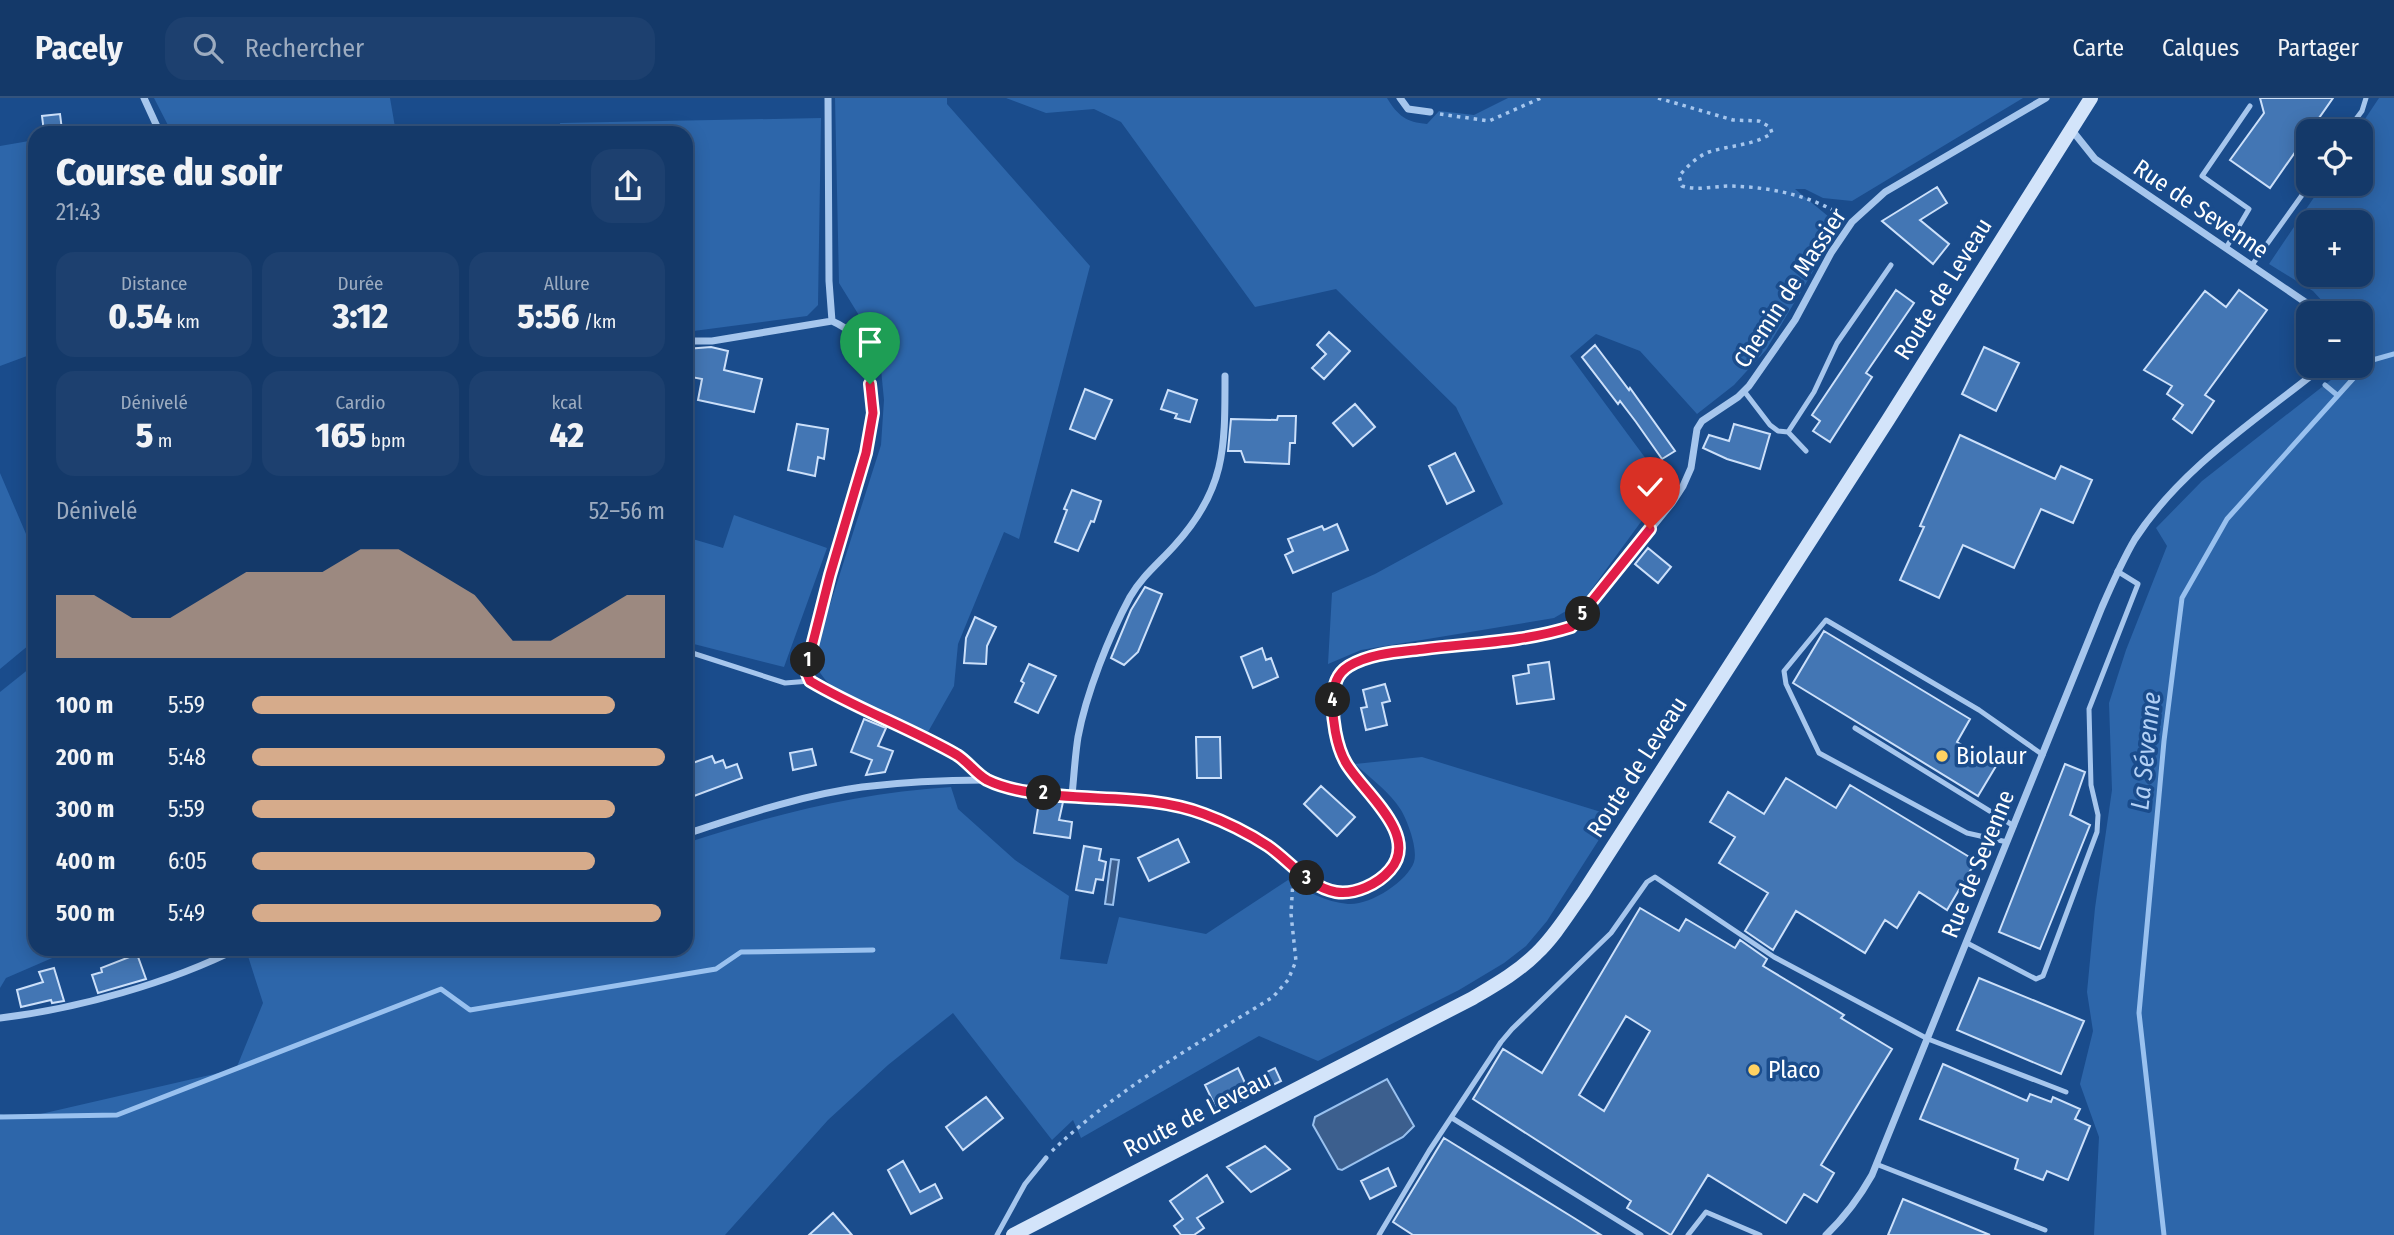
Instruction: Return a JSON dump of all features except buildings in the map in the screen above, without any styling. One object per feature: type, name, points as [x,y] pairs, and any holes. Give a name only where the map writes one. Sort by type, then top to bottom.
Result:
[{"type":"street","points":[[144,98],[157,126]]},
{"type":"street","points":[[828,98],[829,281],[832,321]]},
{"type":"street","points":[[1400,98],[1408,108],[1430,112]]},
{"type":"street","name":"Chemin de Massier","points":[[810,681],[872,715],[960,757],[986,780],[1030,792],[1161,803],[1202,813],[1270,848],[1325,888],[1348,893],[1360,890],[1390,871],[1398,858],[1399,847],[1388,815],[1353,775],[1339,748],[1333,696],[1335,682],[1340,673],[1358,662],[1376,656],[1553,633],[1571,627],[1683,486],[1691,468],[1697,429],[1702,421],[1744,391],[1795,320],[1831,253],[1852,222],[1885,192],[2046,98]]},
{"type":"street","name":"Route de Leveau","points":[[1013,1235],[1473,998],[1510,976],[1536,955],[1555,934],[1590,882],[1888,420],[2091,98]]},
{"type":"street","name":"Rue de Sevenne","points":[[2070,128],[2095,159],[2302,301]]},
{"type":"street","points":[[693,341],[712,341],[832,321],[843,326],[855,338],[870,384],[873,413],[866,453],[808,662],[807,674],[810,681]]},
{"type":"street","points":[[1072,795],[1078,737],[1092,684],[1130,597],[1143,577],[1175,545],[1201,512],[1217,480],[1225,434],[1224,376]]},
{"type":"street","name":"Rue de Sevenne","points":[[1826,1235],[1860,1197],[1876,1164],[2117,571],[2148,521],[2188,475],[2308,378]]},
{"type":"street","points":[[693,832],[776,805],[860,788],[944,780],[986,780]]},
{"type":"street","points":[[0,1018],[68,1006],[128,990],[192,969],[221,956]]},
{"type":"lane","points":[[2356,119],[2366,98]]},
{"type":"lane","points":[[2226,248],[2249,209],[2202,176],[2250,106]]},
{"type":"lane","points":[[2252,265],[2301,196]]},
{"type":"lane","points":[[1788,432],[1814,392],[1837,344],[1891,265]]},
{"type":"lane","points":[[1744,391],[1770,425],[1779,431],[1788,432],[1806,451]]},
{"type":"lane","points":[[1967,943],[2036,979],[2043,976],[2096,832],[2098,815],[2091,785],[2089,709],[2138,584],[2117,571]]},
{"type":"lane","points":[[2007,842],[1967,833],[1819,753],[1786,684],[1784,671],[1826,620],[1979,710],[2043,755]]},
{"type":"lane","points":[[693,653],[785,683],[810,681]]},
{"type":"lane","points":[[1855,728],[2014,826]]},
{"type":"lane","points":[[1379,1235],[1429,1151],[1512,1029],[1611,933],[1647,882],[1654,877],[1774,957],[1928,1039],[2066,1092]]},
{"type":"lane","points":[[1452,1118],[1641,1235]]},
{"type":"lane","points":[[998,1235],[1025,1184],[1046,1158]]},
{"type":"lane","points":[[1876,1164],[2045,1230]]},
{"type":"lane","points":[[1688,1235],[1706,1212],[1760,1235]]},
{"type":"path","points":[[1430,112],[1489,121],[1541,98]]},
{"type":"path","points":[[1658,98],[1733,120],[1759,121],[1770,127],[1772,133],[1763,139],[1707,153],[1679,176],[1682,186],[1692,189],[1731,186],[1782,192],[1827,206],[1852,222]]},
{"type":"path","points":[[1046,1158],[1069,1135],[1155,1070],[1273,997],[1288,980],[1296,961],[1291,914],[1294,868]]},
{"type":"shaded area","points":[[154,98],[390,98],[395,126],[168,126]]},
{"type":"shaded area","points":[[835,98],[947,98],[947,104],[1090,266],[1019,539],[1004,532],[958,644],[954,686],[928,732],[834,688],[821,673],[814,655],[881,445],[884,400],[881,369],[873,338],[839,283]]},
{"type":"shaded area","points":[[1006,98],[1387,98],[1403,117],[1427,124],[1439,111],[1474,115],[1508,98],[2023,98],[1852,201],[1823,198],[1805,189],[1795,189],[1840,226],[1766,350],[1734,385],[1697,414],[1640,351],[1596,334],[1570,356],[1655,474],[1647,489],[1643,519],[1583,601],[1554,618],[1361,650],[1328,664],[1332,593],[1375,574],[1503,504],[1456,407],[1336,289],[1255,307],[1121,122],[1094,109],[1046,113]]},
{"type":"shaded area","points":[[2379,98],[2394,98],[2394,1235],[2094,1235],[2099,1137],[2080,1084],[2093,1031],[2087,992],[2095,908],[2112,790],[2109,703],[2126,650],[2167,546],[2156,528],[2202,481],[2333,378],[2373,378],[2373,301],[2322,301],[2306,287],[2373,287],[2373,210],[2305,210],[2315,196],[2373,196],[2373,119],[2365,119]]},
{"type":"shaded area","points":[[821,118],[818,305],[807,316],[693,331],[693,126],[560,126],[560,123]]},
{"type":"shaded area","points":[[28,141],[28,356],[0,366],[0,146]]},
{"type":"shaded area","points":[[2296,224],[2296,281],[2269,264]]},
{"type":"shaded area","points":[[0,473],[28,539],[28,646],[0,669]]},
{"type":"shaded area","points":[[734,515],[827,548],[784,667],[693,644],[693,539],[723,548]]},
{"type":"shaded area","points":[[28,670],[28,956],[57,956],[6,978],[0,988],[0,692]]},
{"type":"shaded area","points":[[1422,757],[1614,816],[1547,921],[1526,946],[1504,963],[1459,990],[1318,1061],[1259,1036],[1081,1138],[1073,1120],[1052,1140],[953,1013],[888,1065],[828,1120],[725,1235],[0,1235],[0,1114],[19,1119],[236,1069],[263,1003],[248,956],[693,956],[693,841],[817,806],[883,794],[951,787],[958,809],[1015,860],[1069,896],[1060,959],[1107,964],[1119,917],[1206,934],[1288,880],[1324,898],[1348,904],[1366,901],[1396,885],[1410,870],[1415,857],[1407,821],[1386,791],[1355,764]]},
{"type":"shaded area","points":[[1111,859],[1119,860],[1113,905],[1105,904]]},
{"type":"shaded area","points":[[1387,1079],[1414,1126],[1403,1137],[1342,1170],[1338,1169],[1313,1125],[1315,1117]]},
{"type":"waterway","name":"La Sévenne","points":[[2164,1235],[2139,1013],[2164,741],[2182,598],[2227,519],[2369,361],[2394,354]]},
{"type":"waterway","points":[[2325,385],[2337,395]]},
{"type":"waterway","points":[[0,1117],[117,1115],[441,989],[470,1010],[716,969],[741,952],[873,950]]},
{"type":"place","name":"Biolaur","points":[[1942,756]]},
{"type":"place","name":"Placo","points":[[1754,1070]]},
{"type":"route","points":[[870,384],[873,413],[866,453],[808,662],[807,674],[810,681],[872,715],[960,757],[986,780],[1030,792],[1161,803],[1202,813],[1237,828],[1270,848],[1306,877],[1335,892],[1360,890],[1377,881],[1390,871],[1398,858],[1399,847],[1388,815],[1353,775],[1339,748],[1333,696],[1335,682],[1340,673],[1367,658],[1395,652],[1553,633],[1571,627],[1650,529]]}]
